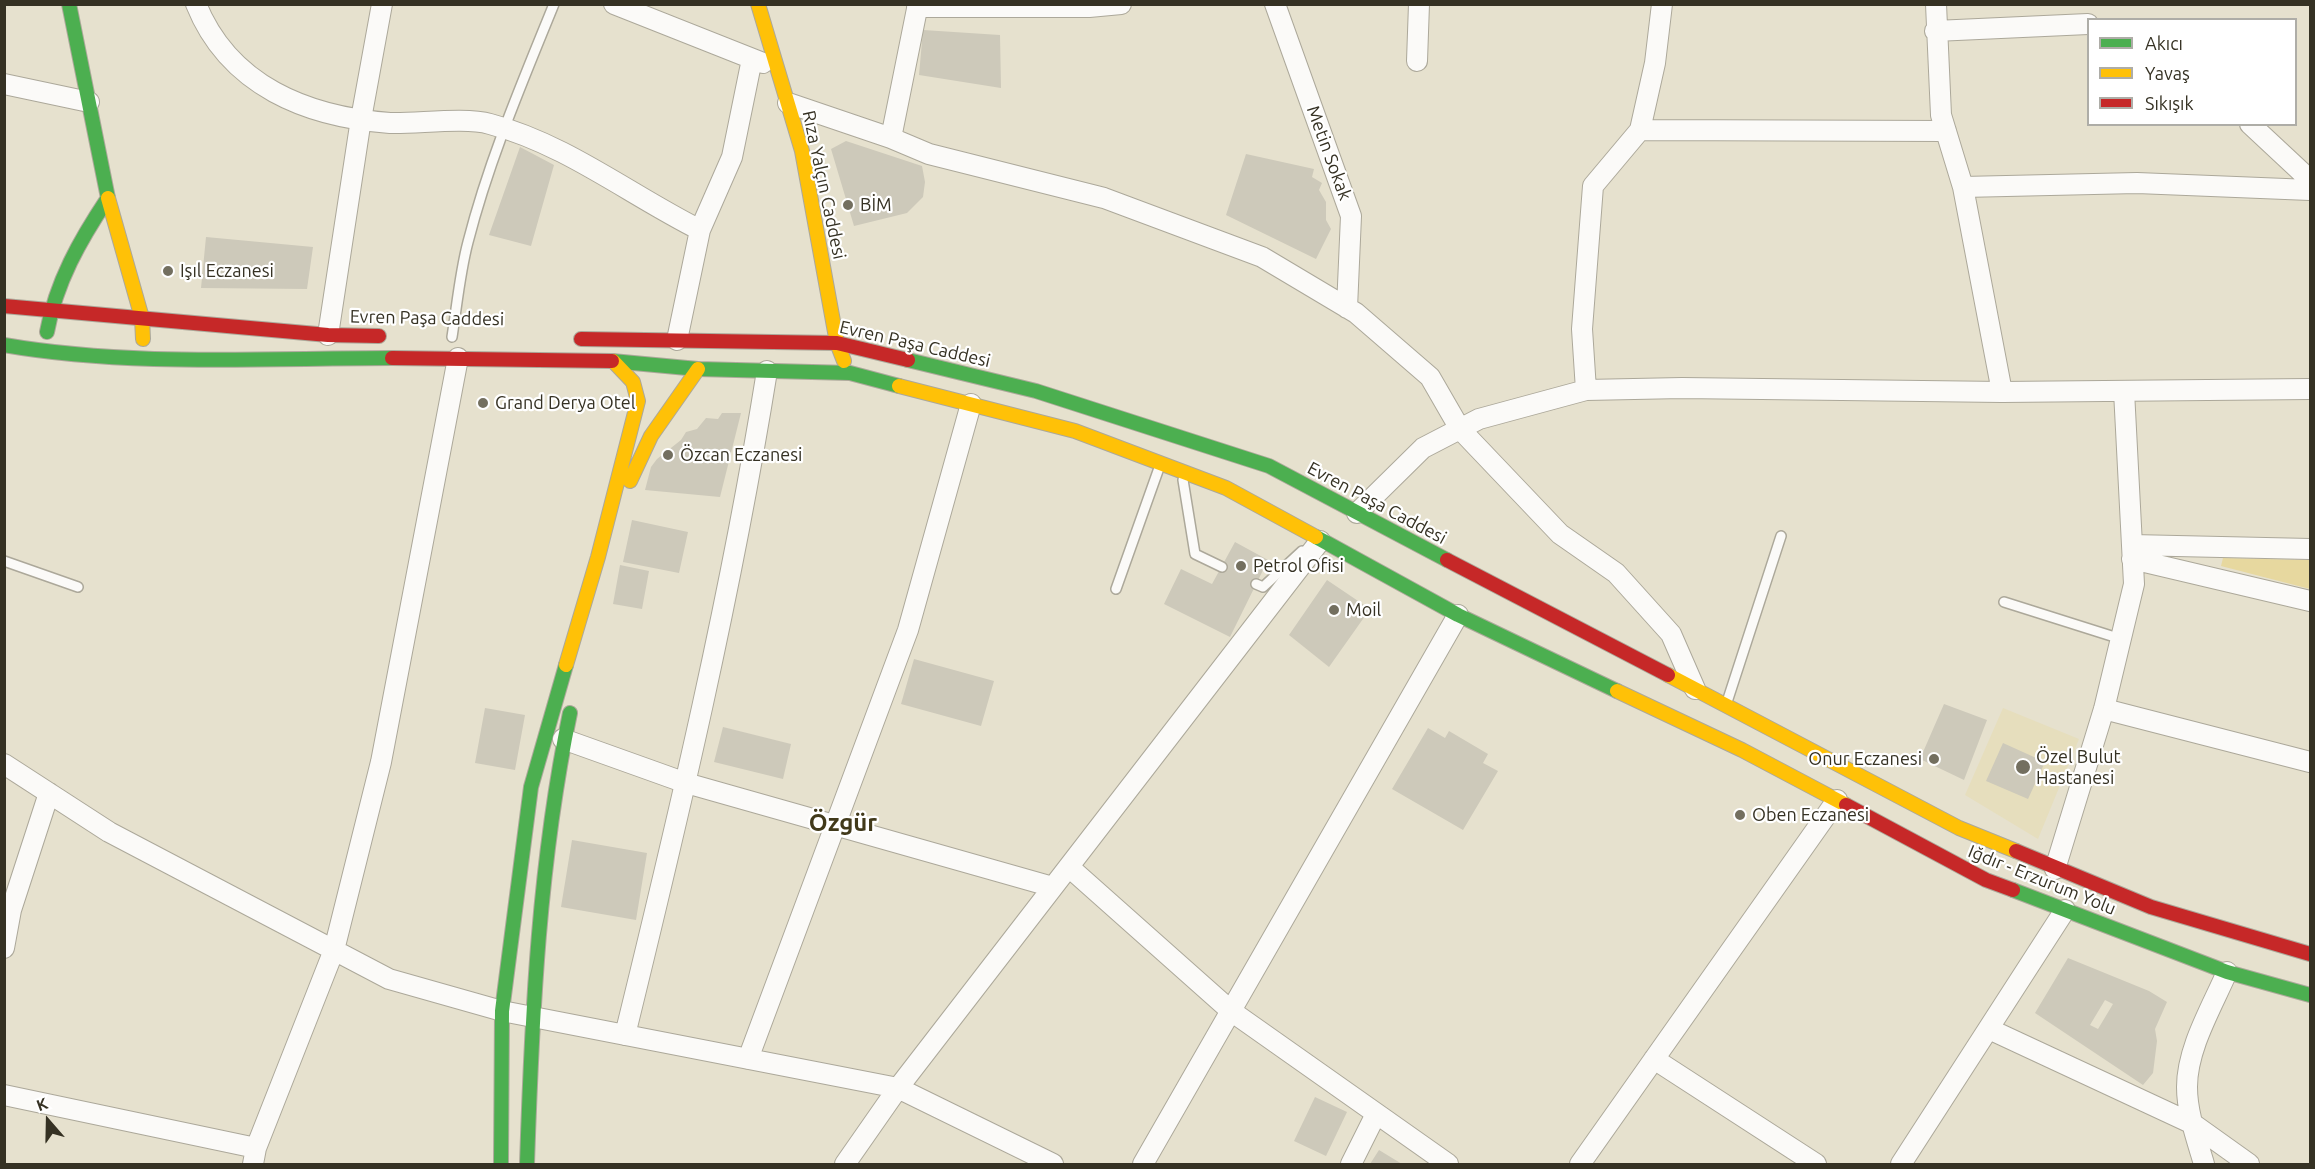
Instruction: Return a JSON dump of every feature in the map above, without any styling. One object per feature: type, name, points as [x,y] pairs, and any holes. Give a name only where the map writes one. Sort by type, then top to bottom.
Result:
[{"type":"main road","points":[[69,4],[108,198],[142,318],[143,358]]},
{"type":"main road","name":"Rıza Yalçın Caddesi","points":[[758,4],[802,151],[837,343],[850,374]]},
{"type":"main road","points":[[44,352],[50,311],[79,242],[108,198]]},
{"type":"main road","name":"Evren Paşa Caddesi","points":[[4,306],[328,335],[396,336]]},
{"type":"main road","name":"Evren Paşa Caddesi","points":[[570,338],[837,343],[1036,391],[1258,463],[1744,715]]},
{"type":"main road","points":[[4,345],[44,352],[143,358],[458,358],[613,361],[698,369],[850,374],[1075,431],[1226,488],[1458,615]]},
{"type":"main road","points":[[501,1164],[502,1011],[531,787],[598,557],[638,401],[633,382],[613,361]]},
{"type":"main road","points":[[582,661],[598,593],[635,466],[655,428],[698,369]]},
{"type":"main road","name":"Iğdır - Erzurum Yolu","points":[[1458,615],[1742,750],[1986,880],[2227,972],[2310,995]]},
{"type":"main road","points":[[527,1164],[531,1017],[548,830],[563,740],[574,694]]},
{"type":"main road","name":"Iğdır - Erzurum Yolu","points":[[1744,715],[1959,828],[2055,869],[2151,907],[2310,954]]},
{"type":"street","points":[[196,4],[202,19],[234,63],[275,94],[321,113],[361,119],[389,123],[487,123],[503,128],[543,143],[700,230]]},
{"type":"street","points":[[328,335],[361,119],[382,4]]},
{"type":"street","points":[[614,4],[777,68]]},
{"type":"street","points":[[891,138],[917,6],[1089,7],[1120,4]]},
{"type":"street","name":"Metin Sokak","points":[[1275,4],[1351,216],[1347,308]]},
{"type":"street","points":[[1417,61],[1419,4]]},
{"type":"street","points":[[1586,390],[1582,329],[1593,186],[1640,130],[1655,63],[1662,4]]},
{"type":"street","points":[[1936,4],[1935,31],[1941,116],[1963,187],[2002,392]]},
{"type":"street","points":[[1935,31],[2087,24]]},
{"type":"street","points":[[677,340],[700,230],[732,157],[753,59]]},
{"type":"street","points":[[4,84],[88,102]]},
{"type":"street","points":[[788,104],[891,138],[930,154],[1104,198],[1262,257],[1347,308],[1430,377],[1460,429],[1560,534],[1616,573],[1671,634],[1696,690]]},
{"type":"street","points":[[2252,126],[2310,180]]},
{"type":"street","points":[[1640,130],[1946,130]]},
{"type":"street","points":[[1963,187],[2137,183],[2310,190]]},
{"type":"street","points":[[4,1095],[254,1156],[334,950],[381,762],[458,358]]},
{"type":"street","points":[[625,1035],[687,783],[751,474],[767,371]]},
{"type":"street","points":[[1358,513],[1423,448],[1479,419],[1586,390],[1682,388],[2002,392],[2310,388]]},
{"type":"street","points":[[2055,869],[2104,709],[2134,584],[2124,391]]},
{"type":"street","points":[[748,1059],[908,630],[971,404]]},
{"type":"street","points":[[845,1164],[898,1088],[1318,540]]},
{"type":"street","points":[[2132,552],[2310,549]]},
{"type":"street","points":[[2132,552],[2310,601]]},
{"type":"street","points":[[1143,1164],[1458,615]]},
{"type":"street","points":[[2104,709],[2310,762]]},
{"type":"street","points":[[563,740],[687,783],[1053,887]]},
{"type":"street","points":[[4,764],[109,832],[389,979],[502,1011],[898,1088],[1053,1164]]},
{"type":"street","points":[[4,948],[8,910],[49,793]]},
{"type":"street","points":[[1580,1164],[1837,800]]},
{"type":"street","points":[[1069,867],[1231,1011],[1448,1164]]},
{"type":"street","points":[[1901,1164],[2065,910]]},
{"type":"street","points":[[2204,1164],[2193,1124],[2187,1087],[2191,1057],[2227,972]]},
{"type":"street","points":[[1989,1029],[2193,1124],[2249,1164]]},
{"type":"street","points":[[1654,1059],[1816,1164]]},
{"type":"street","points":[[1351,1164],[1376,1114]]},
{"type":"lane","points":[[452,337],[467,244],[503,128],[554,4]]},
{"type":"lane","points":[[1116,589],[1161,463]]},
{"type":"lane","points":[[1182,471],[1195,554],[1222,567]]},
{"type":"lane","points":[[1726,706],[1781,536]]},
{"type":"lane","points":[[1256,584],[1263,587],[1318,540]]},
{"type":"lane","points":[[4,561],[78,587]]},
{"type":"lane","points":[[2004,602],[2121,639]]},
{"type":"shaded area","points":[[2223,558],[2310,560],[2310,589],[2221,566]]},
{"type":"shaded area","name":"Özel Bulut Hastanesi","points":[[2003,708],[2079,739],[2038,839],[1965,795]]},
{"type":"building","points":[[923,30],[1000,35],[1001,88],[919,75]]},
{"type":"building","points":[[846,141],[922,166],[925,182],[923,197],[907,213],[854,226],[831,149]]},
{"type":"building","points":[[520,147],[554,165],[531,246],[489,235]]},
{"type":"building","points":[[1246,154],[1314,169],[1312,177],[1322,183],[1319,190],[1326,202],[1326,220],[1331,229],[1316,259],[1226,215]]},
{"type":"building","points":[[206,237],[313,247],[307,289],[201,288]]},
{"type":"building","points":[[722,413],[741,413],[720,497],[645,490],[651,467],[657,459],[681,440],[686,432],[697,429],[706,418],[718,419]]},
{"type":"building","points":[[632,520],[688,532],[679,573],[623,562]]},
{"type":"building","points":[[1235,542],[1268,560],[1230,637],[1164,604],[1181,569],[1212,584]]},
{"type":"building","points":[[620,565],[649,571],[642,609],[613,604]]},
{"type":"building","points":[[1327,580],[1370,609],[1329,667],[1289,635]]},
{"type":"building","points":[[914,659],[994,681],[981,726],[901,704]]},
{"type":"building","points":[[1944,704],[1987,720],[1964,780],[1920,759]]},
{"type":"building","points":[[485,708],[525,715],[515,770],[475,763]]},
{"type":"building","points":[[723,727],[791,744],[783,779],[714,762]]},
{"type":"building","points":[[1428,728],[1445,738],[1449,731],[1488,754],[1483,763],[1498,771],[1463,830],[1392,789]]},
{"type":"building","points":[[2003,743],[2045,762],[2028,799],[1986,781]]},
{"type":"building","points":[[572,840],[647,853],[636,920],[561,907]]},
{"type":"building","points":[[2068,958],[2149,991],[2167,1002],[2155,1029],[2157,1041],[2153,1073],[2143,1085],[2035,1013]],"holes":[[[2105,1000],[2113,1004],[2098,1029],[2090,1025]]]},
{"type":"building","points":[[1315,1097],[1347,1112],[1326,1156],[1294,1141]]},
{"type":"building","points":[[1379,1150],[1402,1164],[1370,1164]]},
{"type":"traffic: fast","points":[[69,4],[108,198]]},
{"type":"traffic: fast","points":[[47,332],[56,296],[70,262],[108,198]]},
{"type":"traffic: fast","points":[[4,345],[52,352],[149,359],[392,358]]},
{"type":"traffic: fast","points":[[908,360],[1036,391],[1269,466],[1447,560]]},
{"type":"traffic: fast","points":[[612,361],[698,369],[850,373],[899,386]]},
{"type":"traffic: fast","points":[[1316,537],[1458,615],[1617,691]]},
{"type":"traffic: fast","points":[[501,1164],[502,1011],[531,787],[566,665]]},
{"type":"traffic: fast","points":[[527,1164],[531,1050],[544,881],[559,769],[570,713]]},
{"type":"traffic: fast","points":[[2013,890],[2227,972],[2310,995]]},
{"type":"traffic: slow","points":[[758,4],[802,151],[837,343],[844,361]]},
{"type":"traffic: slow","points":[[108,198],[142,318],[143,339]]},
{"type":"traffic: slow","points":[[566,665],[598,557],[638,401],[633,382],[613,361]]},
{"type":"traffic: slow","points":[[630,481],[651,436],[698,369]]},
{"type":"traffic: slow","points":[[899,386],[1075,431],[1226,488],[1316,537]]},
{"type":"traffic: slow","points":[[1668,675],[1959,828],[2016,851]]},
{"type":"traffic: slow","points":[[1617,691],[1742,750],[1846,805]]},
{"type":"traffic: jam","points":[[4,306],[328,335],[379,336]]},
{"type":"traffic: jam","points":[[581,339],[837,343],[908,360]]},
{"type":"traffic: jam","points":[[392,358],[612,361]]},
{"type":"traffic: jam","points":[[1447,560],[1668,675]]},
{"type":"traffic: jam","points":[[1846,805],[1986,880],[2013,890]]},
{"type":"traffic: jam","points":[[2016,851],[2151,907],[2310,954]]},
{"type":"place","name":"BİM","points":[[848,205]]},
{"type":"place","name":"Işıl Eczanesi","points":[[168,271]]},
{"type":"place","name":"Grand Derya Otel","points":[[483,403]]},
{"type":"place","name":"Özcan Eczanesi","points":[[668,455]]},
{"type":"place","name":"Petrol Ofisi","points":[[1241,566]]},
{"type":"place","name":"Moil","points":[[1334,610]]},
{"type":"place","name":"Onur Eczanesi","points":[[1934,759]]},
{"type":"place","name":"Özel Bulut Hastanesi","points":[[2023,767]]},
{"type":"place","name":"Oben Eczanesi","points":[[1740,815]]},
{"type":"district","name":"Özgür","points":[[843,823]]}]
